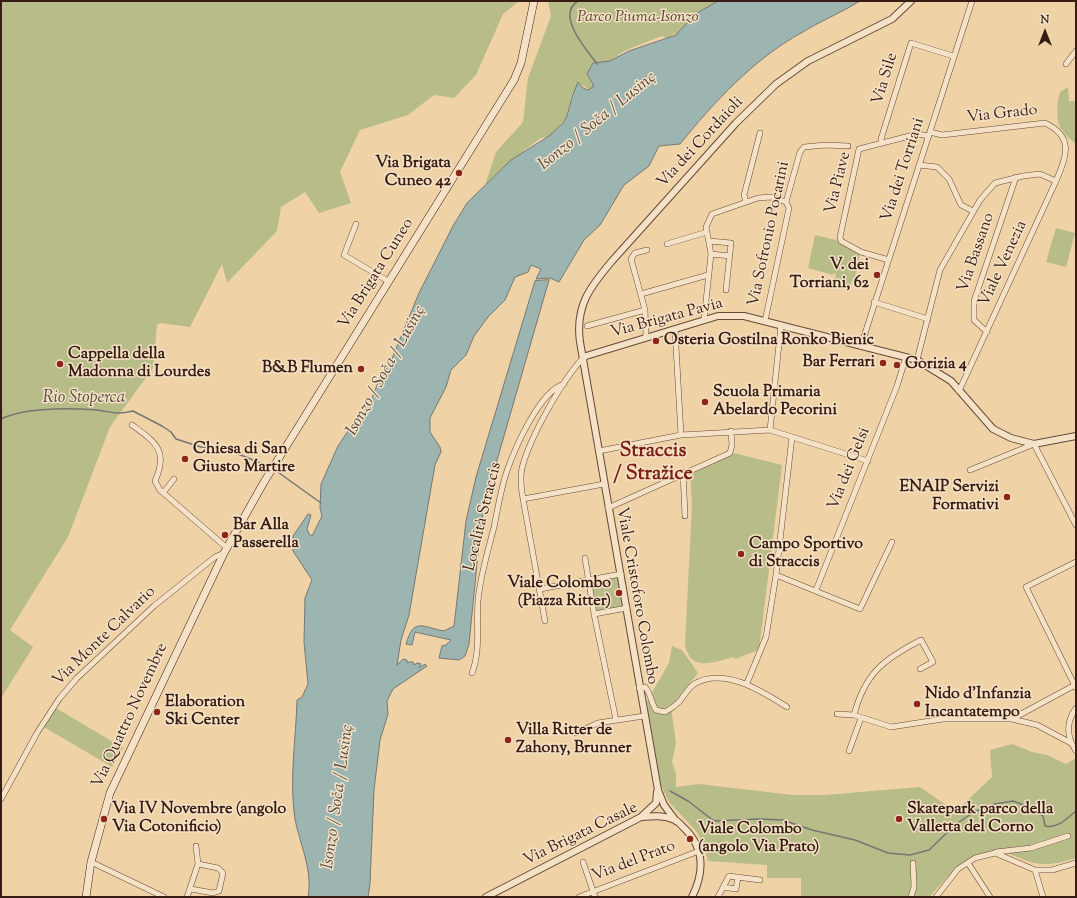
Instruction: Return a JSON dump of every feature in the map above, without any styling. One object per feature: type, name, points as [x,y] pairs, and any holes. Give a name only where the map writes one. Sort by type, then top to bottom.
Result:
[{"type":"main road","name":"Via Brigata Cuneo","points":[[226,551],[273,468],[516,76],[521,63],[534,1]]},
{"type":"main road","name":"Via Quattro Novembre","points":[[86,897],[91,862],[110,793],[226,551]]},
{"type":"street","name":"Via dei Cordaioli","points":[[583,358],[579,334],[580,315],[586,295],[592,284],[736,122],[776,84],[808,61],[892,19],[911,1]]},
{"type":"street","name":"Via dei Torriani","points":[[861,346],[874,302],[890,260],[953,56],[972,1]]},
{"type":"street","name":"Via Sile","points":[[882,143],[881,139],[911,43],[953,56]]},
{"type":"street","points":[[1066,64],[1076,51]]},
{"type":"street","name":"Via Grado","points":[[929,134],[942,135],[1045,123],[1058,131],[1067,146]]},
{"type":"street","points":[[746,202],[744,194],[760,133]]},
{"type":"street","name":"Via Piave","points":[[890,260],[861,252],[841,241],[840,237],[859,149],[917,134],[929,134]]},
{"type":"street","name":"Via Piave","points":[[800,152],[804,147],[826,145],[848,146]]},
{"type":"street","name":"Viale Venezia","points":[[959,391],[1056,181],[1066,158],[1067,146]]},
{"type":"street","name":"Via Sofronio Pocarini","points":[[765,321],[789,208],[786,202],[800,152]]},
{"type":"street","points":[[919,165],[937,167],[949,179],[961,205],[973,212]]},
{"type":"street","points":[[917,360],[940,270],[980,200],[995,183],[1040,174],[1056,181]]},
{"type":"street","name":"Via Bassano","points":[[987,332],[974,320],[974,301],[1016,178]]},
{"type":"street","points":[[704,320],[711,254],[707,224],[712,214],[765,197],[786,202]]},
{"type":"street","points":[[356,224],[344,255],[388,281]]},
{"type":"street","points":[[667,244],[707,232]]},
{"type":"street","points":[[709,241],[731,243],[726,290]]},
{"type":"street","points":[[646,250],[635,253],[631,259],[645,310],[646,337]]},
{"type":"street","points":[[711,254],[730,256]]},
{"type":"street","points":[[641,294],[708,275]]},
{"type":"street","points":[[874,302],[928,319]]},
{"type":"street","points":[[587,326],[645,310]]},
{"type":"street","name":"Via Brigata Pavia","points":[[545,622],[523,499],[521,485],[522,468],[533,441],[570,372],[586,356],[718,316],[735,315],[765,321],[917,360],[951,381],[993,429],[1011,438],[1034,444],[1076,436]]},
{"type":"street","points":[[770,430],[781,325]]},
{"type":"street","points":[[675,329],[680,435]]},
{"type":"street","name":"Via dei Gelsi","points":[[816,590],[897,386],[906,357]]},
{"type":"street","name":"Viale Cristoforo Colombo","points":[[583,358],[608,508],[627,608],[639,688],[658,790],[664,805],[676,820]]},
{"type":"street","name":"Località Straccis","points":[[472,673],[477,660],[477,616],[480,586],[507,469],[520,439],[539,408],[554,390],[564,384]]},
{"type":"street","points":[[132,425],[156,443],[159,451],[160,469],[155,480],[163,493],[226,551]]},
{"type":"street","points":[[599,451],[680,435],[770,430],[868,461]]},
{"type":"street","points":[[608,508],[683,472],[730,453],[732,445],[731,432]]},
{"type":"street","points":[[747,683],[766,637],[776,575],[792,437]]},
{"type":"street","points":[[970,470],[1034,444],[1076,525]]},
{"type":"street","points":[[683,472],[686,516]]},
{"type":"street","points":[[163,493],[174,479]]},
{"type":"street","points":[[523,499],[604,484]]},
{"type":"street","points":[[776,575],[860,609],[892,542]]},
{"type":"street","name":"Via Monte Calvario","points":[[1,799],[37,733],[59,699],[77,678],[154,606],[215,557],[226,551]]},
{"type":"street","points":[[585,558],[594,614],[616,720]]},
{"type":"street","points":[[1012,720],[1075,687],[1026,587],[1076,562]]},
{"type":"street","points":[[540,589],[621,574]]},
{"type":"street","points":[[594,614],[627,608]]},
{"type":"street","points":[[854,716],[858,702],[875,670],[888,658],[921,640],[933,662],[920,669]]},
{"type":"street","points":[[639,688],[645,687],[649,691],[652,703],[656,710],[665,712],[679,702],[694,684],[707,680],[720,679],[747,683],[787,707]]},
{"type":"street","points":[[1076,708],[1069,720],[1068,732],[1071,743],[1076,751]]},
{"type":"street","points":[[836,714],[854,716],[891,727],[944,719],[1012,720],[1037,725],[1071,743]]},
{"type":"street","points":[[576,733],[598,723],[644,716]]},
{"type":"street","points":[[849,751],[861,718]]},
{"type":"street","points":[[641,817],[656,804],[658,790]]},
{"type":"street","name":"Via Brigata Casale","points":[[486,897],[641,817],[661,816],[676,820]]},
{"type":"street","points":[[676,820],[689,833],[699,851],[701,866],[699,884],[692,897]]},
{"type":"street","points":[[936,897],[958,870],[975,858],[995,853],[1031,848],[1068,836]]},
{"type":"street","points":[[187,897],[191,889],[198,864],[196,846]]},
{"type":"street","name":"Via del Prato","points":[[579,897],[594,894],[699,851]]},
{"type":"street","points":[[995,853],[1035,870],[1052,870],[1076,863]]},
{"type":"street","points":[[91,862],[164,897]]},
{"type":"street","points":[[582,862],[594,894]]},
{"type":"street","points":[[911,897],[914,887],[914,863]]},
{"type":"street","points":[[968,863],[990,897]]},
{"type":"street","points":[[191,889],[213,893],[220,891],[223,873],[218,868],[198,864]]},
{"type":"street","points":[[1035,870],[1043,897]]},
{"type":"street","points":[[718,897],[729,876],[760,880]]},
{"type":"street","points":[[723,887],[736,889],[738,877]]},
{"type":"green space","points":[[1,1],[519,1],[503,14],[476,75],[454,98],[434,95],[408,115],[360,130],[340,172],[351,203],[319,213],[305,192],[281,207],[277,231],[227,283],[222,264],[190,327],[160,323],[157,325],[153,368],[110,427],[68,537],[10,630],[33,647],[1,698]]},
{"type":"green space","name":"Parco Piuma-Isonzo","points":[[548,1],[718,1],[694,15],[676,35],[674,33],[668,39],[662,36],[624,51],[609,62],[593,63],[587,74],[593,84],[593,87],[588,89],[578,82],[571,97],[567,117],[560,125],[549,137],[541,138],[509,162],[485,185],[496,152],[523,122],[528,78],[551,16]]},
{"type":"green space","points":[[1068,87],[1069,101],[1076,101],[1076,144],[1063,132],[1058,122],[1057,106],[1060,92]]},
{"type":"green space","points":[[1056,228],[1075,233],[1066,267],[1046,262]]},
{"type":"green space","points":[[815,235],[836,240],[860,254],[855,277],[853,278],[850,286],[834,282],[836,274],[834,273],[833,275],[808,268]]},
{"type":"green space","points":[[734,453],[782,465],[759,650],[735,659],[734,657],[711,663],[697,662],[692,659],[688,653],[685,644],[692,505],[690,471]]},
{"type":"green space","points":[[621,574],[627,608],[594,614],[589,580]]},
{"type":"green space","points":[[672,646],[682,650],[698,673],[671,707],[676,743],[672,762],[676,773],[676,787],[699,784],[793,795],[825,795],[920,787],[953,810],[957,810],[992,777],[990,750],[1012,744],[1032,752],[1047,755],[1066,764],[1076,758],[1076,858],[1053,864],[1044,864],[1028,861],[998,849],[960,864],[929,897],[801,897],[801,878],[767,878],[767,865],[708,861],[703,842],[696,831],[669,802],[660,783],[648,712],[647,701],[669,663]]},
{"type":"green space","points":[[56,708],[123,748],[112,767],[44,727]]},
{"type":"water","name":"Isonzo / Soča / Lusinç","points":[[718,1],[860,1],[808,29],[767,55],[721,97],[680,144],[659,146],[649,166],[624,185],[600,225],[584,240],[559,282],[550,278],[536,279],[541,269],[531,265],[528,272],[515,277],[505,300],[488,317],[474,336],[466,355],[451,370],[446,387],[430,418],[430,432],[440,447],[441,452],[435,465],[409,615],[401,640],[397,665],[403,659],[407,660],[407,663],[413,662],[414,665],[417,663],[421,664],[419,668],[425,664],[427,666],[393,689],[387,701],[388,714],[380,740],[374,790],[370,884],[368,897],[308,897],[309,877],[297,829],[293,805],[293,775],[297,700],[302,697],[308,684],[304,642],[305,598],[312,580],[293,551],[293,536],[308,514],[311,515],[307,529],[309,534],[312,536],[322,516],[320,508],[321,484],[338,446],[356,419],[370,403],[379,380],[391,361],[419,293],[453,226],[467,203],[511,160],[549,136],[563,123],[567,116],[578,82],[583,88],[588,90],[593,87],[593,84],[587,74],[593,63],[610,61],[629,51],[676,35],[694,15]]},
{"type":"water","points":[[549,280],[491,481],[481,523],[469,644],[465,656],[459,660],[439,658],[442,646],[446,645],[451,640],[415,632],[412,645],[406,644],[412,630],[416,627],[424,626],[444,631],[454,626],[466,521],[476,477],[535,281]]},
{"type":"waterway","points":[[578,1],[572,7],[570,15],[571,23],[581,42],[597,64]]},
{"type":"waterway","name":"Rio Stoperca","points":[[1,419],[23,412],[48,409],[86,409],[118,413],[133,411],[162,426],[171,432],[176,439],[201,447],[231,451],[270,467]]},
{"type":"waterway","name":"Rio Stoperca","points":[[275,470],[321,503]]},
{"type":"waterway","points":[[670,791],[688,801],[714,821],[759,819],[783,820],[812,830],[855,840],[888,853],[910,855],[929,850],[956,824],[974,812],[995,804],[1013,801],[1029,807],[1043,816],[1045,826],[1050,827],[1062,822],[1076,811]]},
{"type":"place","name":"Via Brigata Cuneo 42","points":[[459,173]]},
{"type":"place","name":"V. dei Torriani, 62","points":[[877,275]]},
{"type":"place","name":"Osteria Gostilna Ronko Bienic","points":[[656,341]]},
{"type":"place","name":"Bar Ferrari","points":[[883,363]]},
{"type":"place","name":"Cappella della Madonna di Lourdes","points":[[60,364]]},
{"type":"place","name":"Gorizia 4","points":[[897,365]]},
{"type":"place","name":"B&B Flumen","points":[[361,369]]},
{"type":"place","name":"Scuola Primaria Abelardo Pecorini","points":[[705,402]]},
{"type":"place","name":"Chiesa di San Giusto Martire","points":[[185,459]]},
{"type":"place","name":"ENAIP Servizi Formativi","points":[[1007,497]]},
{"type":"place","name":"Bar Alla Passerella","points":[[225,535]]},
{"type":"place","name":"Campo Sportivo di Straccis","points":[[741,554]]},
{"type":"place","name":"Viale Colombo (Piazza Ritter)","points":[[619,593]]},
{"type":"place","name":"Nido d'Infanzia Incantatempo","points":[[917,704]]},
{"type":"place","name":"Elaboration Ski Center","points":[[157,712]]},
{"type":"place","name":"Villa Ritter de Zahony, Brunner","points":[[508,740]]},
{"type":"place","name":"Via IV Novembre (angolo Via Cotonificio)","points":[[104,819]]},
{"type":"place","name":"Skatepark parco della Valletta del Corno","points":[[899,819]]},
{"type":"place","name":"Viale Colombo (angolo Via Prato)","points":[[690,839]]},
{"type":"district","name":"Straccis / Stražice","points":[[653,464]]}]
